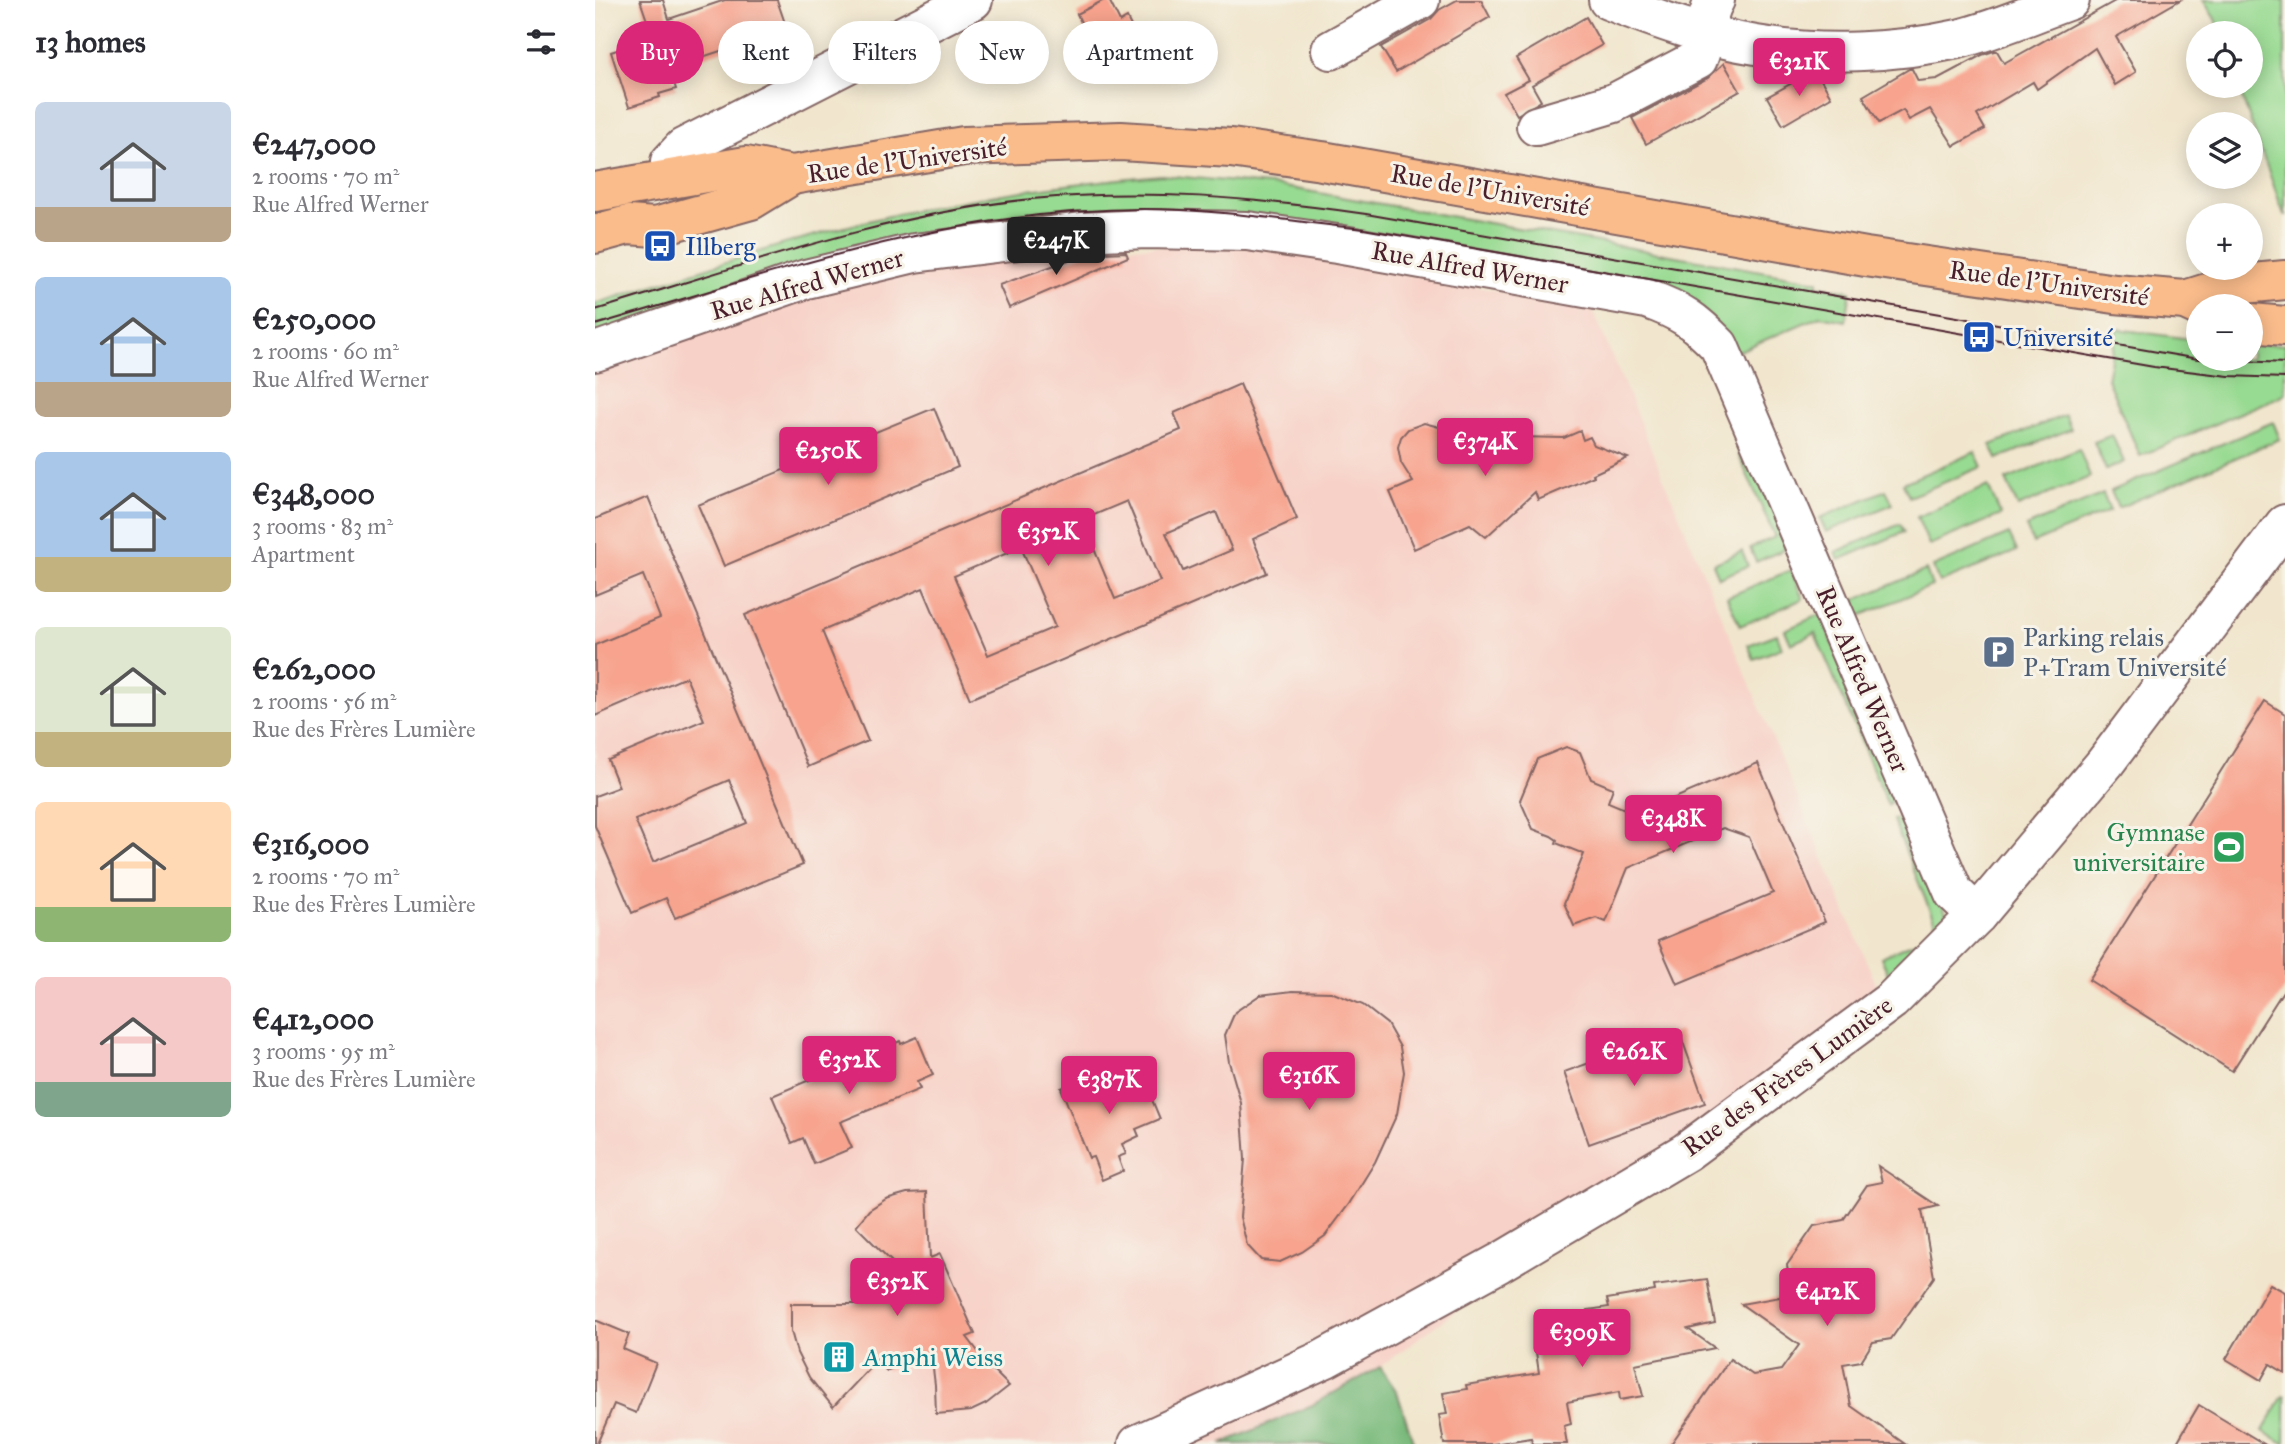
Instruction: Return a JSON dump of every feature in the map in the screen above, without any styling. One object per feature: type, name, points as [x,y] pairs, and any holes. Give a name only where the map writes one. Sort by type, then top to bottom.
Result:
[{"type":"main road","name":"Rue de l'Université","points":[[595,191],[746,166],[792,175],[964,146],[1121,141],[1231,148],[1322,161],[1866,257],[2186,302]]},
{"type":"main road","name":"Rue de l'Université","points":[[611,230],[655,227],[751,200],[792,175]]},
{"type":"main road","points":[[611,230],[671,178]]},
{"type":"main road","name":"Rue de l'Université","points":[[2212,294],[2232,285],[2285,279]]},
{"type":"main road","points":[[2263,324],[2285,326]]},
{"type":"street","points":[[671,178],[670,162],[683,148],[973,0]]},
{"type":"street","points":[[1331,50],[1420,0]]},
{"type":"street","points":[[1608,0],[1670,24],[1710,16],[1756,45],[1835,52],[1921,46],[1961,38],[2070,0]]},
{"type":"street","points":[[1536,126],[1614,103],[1698,59],[1710,16]]},
{"type":"street","name":"Rue Alfred Werner","points":[[595,352],[806,279],[914,253],[1082,232],[1146,229],[1247,231],[1337,244],[1647,299],[1677,309],[1700,326],[1719,346],[1742,394],[1954,893],[1977,915]]},
{"type":"street","name":"Rue des Frères Lumière","points":[[1137,1444],[1362,1340],[1499,1263],[1686,1153],[1892,1000],[1977,915],[2105,763],[2285,524]]},
{"type":"shaded area","points":[[1254,246],[1592,308],[1876,984],[1868,1005],[1380,1367],[1310,1406],[1221,1444],[595,1444],[595,367],[858,281],[1072,247]]},
{"type":"green space","points":[[2203,0],[2285,0],[2285,217],[2263,156],[2263,112],[2247,112],[2242,98],[2263,98],[2263,21],[2215,19]]},
{"type":"green space","points":[[1162,175],[1279,186],[1818,281],[1818,286],[1851,291],[1846,321],[1820,316],[1737,352],[1712,319],[1115,222],[595,343],[595,304],[798,240],[880,218],[981,198],[1071,184]]},
{"type":"green space","points":[[2117,329],[2186,338],[2186,371],[2263,371],[2263,345],[2285,344],[2285,394],[2140,456],[2107,379]]},
{"type":"green space","points":[[2065,415],[2071,429],[1997,459],[1991,445]]},
{"type":"green space","points":[[2273,422],[2280,439],[2118,508],[2111,491]]},
{"type":"green space","points":[[2112,435],[2124,462],[2106,470],[2094,442]]},
{"type":"green space","points":[[2079,449],[2090,477],[2018,507],[2006,480]]},
{"type":"green space","points":[[1745,452],[1792,546],[1756,562],[1750,548],[1775,537],[1738,454]]},
{"type":"green space","points":[[1975,452],[1982,467],[1909,497],[1903,483]]},
{"type":"green space","points":[[1988,486],[2001,515],[1929,545],[1917,517]]},
{"type":"green space","points":[[1886,490],[1893,504],[1826,532],[1820,518]]},
{"type":"green space","points":[[2103,494],[2110,511],[2033,543],[2026,527]]},
{"type":"green space","points":[[1900,524],[1904,532],[1839,560],[1836,552]]},
{"type":"green space","points":[[2009,534],[2017,551],[1939,583],[1933,567]]},
{"type":"green space","points":[[1742,551],[1748,566],[1719,578],[1713,564]]},
{"type":"green space","points":[[1791,570],[1803,599],[1740,626],[1727,597]]},
{"type":"green space","points":[[1926,570],[1932,586],[1852,619],[1845,604]]},
{"type":"green space","points":[[1821,614],[1896,797],[1888,805],[1815,633],[1791,644],[1785,630]]},
{"type":"green space","points":[[1777,634],[1782,648],[1754,659],[1748,645]]},
{"type":"green space","points":[[1900,818],[1911,826],[1951,925],[1894,989],[1881,957],[1939,932],[1893,820]]},
{"type":"green space","points":[[1380,1367],[1397,1392],[1414,1444],[1221,1444],[1310,1406]]},
{"type":"green space","points":[[2283,1396],[2285,1397],[2285,1444],[2263,1431]]},
{"type":"building","points":[[640,0],[663,0],[669,19],[725,0],[777,0],[784,21],[718,21],[718,52],[704,56],[704,21],[647,21]]},
{"type":"building","points":[[1109,0],[1120,21],[1080,21],[1077,14]]},
{"type":"building","points":[[1457,0],[1481,0],[1490,17],[1396,72],[1381,47],[1431,19],[1439,10]]},
{"type":"building","points":[[2117,0],[2180,0],[2116,37],[2136,72],[2115,85],[2095,48],[2037,89],[2033,82],[1977,115],[1985,129],[1954,146],[1930,109],[1909,120],[1903,110],[1879,123],[1863,96],[1909,69],[1912,69],[1918,81],[1937,79],[1994,51],[1997,51],[2004,63]]},
{"type":"building","points":[[1586,17],[1602,45],[1532,85],[1541,101],[1517,115],[1504,93],[1529,80],[1516,58]]},
{"type":"building","points":[[616,50],[616,67],[611,52]]},
{"type":"building","points":[[1724,63],[1740,91],[1646,144],[1632,118],[1708,78]]},
{"type":"building","points":[[1810,73],[1817,73],[1831,97],[1783,125],[1767,97]]},
{"type":"building","points":[[621,84],[674,84],[676,89],[629,107]]},
{"type":"building","points":[[1126,252],[1128,257],[1009,308],[999,285],[1086,254]]},
{"type":"building","points":[[1240,384],[1297,519],[1253,539],[1267,573],[970,699],[923,588],[822,631],[868,741],[808,767],[745,615],[1181,430],[1174,413]],"holes":[[[1127,501],[1160,581],[1115,599],[1082,520]],[[1216,512],[1232,550],[1183,571],[1166,533]],[[1021,547],[1055,627],[988,655],[954,576]]]},
{"type":"building","points":[[934,408],[958,467],[724,566],[698,505]]},
{"type":"building","points":[[1424,423],[1439,427],[1464,448],[1512,437],[1564,438],[1580,431],[1583,440],[1590,437],[1594,445],[1628,458],[1538,500],[1535,492],[1486,537],[1470,524],[1414,549],[1390,492],[1413,482],[1401,463],[1398,447],[1401,437],[1408,429]]},
{"type":"building","points":[[648,497],[803,865],[675,918],[666,898],[632,913],[595,826],[595,796],[619,787],[608,760],[704,720],[686,677],[595,716],[595,645],[660,618],[643,575],[595,595],[595,519]],"holes":[[[729,780],[747,823],[653,862],[635,820]]]},
{"type":"building","name":"Gymnase universitaire","points":[[2265,701],[2285,714],[2285,988],[2232,1071],[2089,980]]},
{"type":"building","points":[[1566,747],[1580,752],[1591,779],[1613,788],[1608,802],[1637,814],[1758,763],[1825,922],[1677,984],[1658,941],[1773,893],[1749,837],[1723,828],[1628,868],[1606,922],[1596,918],[1574,926],[1564,903],[1584,854],[1556,843],[1557,840],[1551,836],[1533,829],[1520,800],[1537,759]]},
{"type":"building","points":[[1293,991],[1331,992],[1363,1005],[1387,1024],[1400,1047],[1404,1072],[1397,1114],[1375,1162],[1349,1204],[1325,1236],[1302,1252],[1280,1262],[1261,1260],[1247,1245],[1240,1217],[1245,1159],[1241,1103],[1229,1062],[1225,1035],[1235,1012],[1260,995]]},
{"type":"building","points":[[1679,1031],[1705,1103],[1589,1144],[1564,1072]]},
{"type":"building","points":[[917,1037],[933,1075],[917,1082],[920,1089],[840,1122],[852,1148],[814,1164],[803,1138],[792,1143],[772,1096],[900,1041],[901,1044]]},
{"type":"building","points":[[1110,1069],[1116,1083],[1141,1073],[1160,1119],[1136,1129],[1139,1136],[1122,1144],[1126,1154],[1118,1157],[1123,1171],[1102,1180],[1093,1157],[1089,1158],[1061,1088]]},
{"type":"building","points":[[1878,1166],[1938,1206],[1922,1210],[1934,1277],[1891,1339],[1873,1342],[1861,1361],[1843,1364],[1851,1406],[1905,1444],[1671,1444],[1730,1359],[1753,1375],[1781,1370],[1799,1345],[1741,1304],[1791,1295],[1787,1265],[1814,1226],[1843,1220],[1867,1185],[1882,1182]]},
{"type":"building","points":[[927,1192],[930,1258],[940,1254],[975,1334],[967,1337],[1009,1386],[986,1404],[971,1411],[936,1414],[931,1352],[886,1371],[880,1357],[833,1407],[809,1377],[797,1353],[791,1331],[791,1304],[858,1304],[853,1289],[900,1270],[856,1226],[869,1210],[886,1199],[907,1193]]},
{"type":"building","points":[[1707,1279],[1715,1323],[1688,1329],[1715,1348],[1635,1364],[1643,1396],[1620,1400],[1619,1392],[1567,1402],[1571,1424],[1564,1426],[1567,1444],[1532,1444],[1531,1438],[1493,1444],[1444,1444],[1439,1415],[1447,1414],[1443,1393],[1467,1389],[1466,1385],[1539,1373],[1536,1352],[1588,1344],[1587,1337],[1593,1336],[1588,1310],[1609,1307],[1607,1299],[1655,1291],[1654,1286]]},
{"type":"building","points":[[2270,1284],[2285,1292],[2285,1373],[2270,1364],[2261,1380],[2226,1359]]},
{"type":"building","points":[[595,1320],[629,1334],[623,1349],[656,1363],[636,1413],[614,1404],[597,1444],[595,1444]]},
{"type":"building","points":[[2199,1405],[2264,1444],[2176,1444]]},
{"type":"tram line","points":[[595,310],[811,244],[977,206],[1032,199],[1117,194],[1199,196],[1366,214],[2186,357]]},
{"type":"tram line","points":[[595,325],[797,265],[933,232],[1072,212],[1142,209],[1226,213],[1363,229],[2154,367],[2229,376],[2285,378]]},
{"type":"tram line","points":[[2263,362],[2285,363]]},
{"type":"place","name":"Illberg","points":[[660,246]]},
{"type":"place","name":"Université","points":[[1979,337]]},
{"type":"place","name":"Parking relais P+Tram Université","points":[[1999,652]]},
{"type":"place","name":"Gymnase universitaire","points":[[2229,847]]},
{"type":"place","name":"Amphi Weiss","points":[[839,1357]]}]
